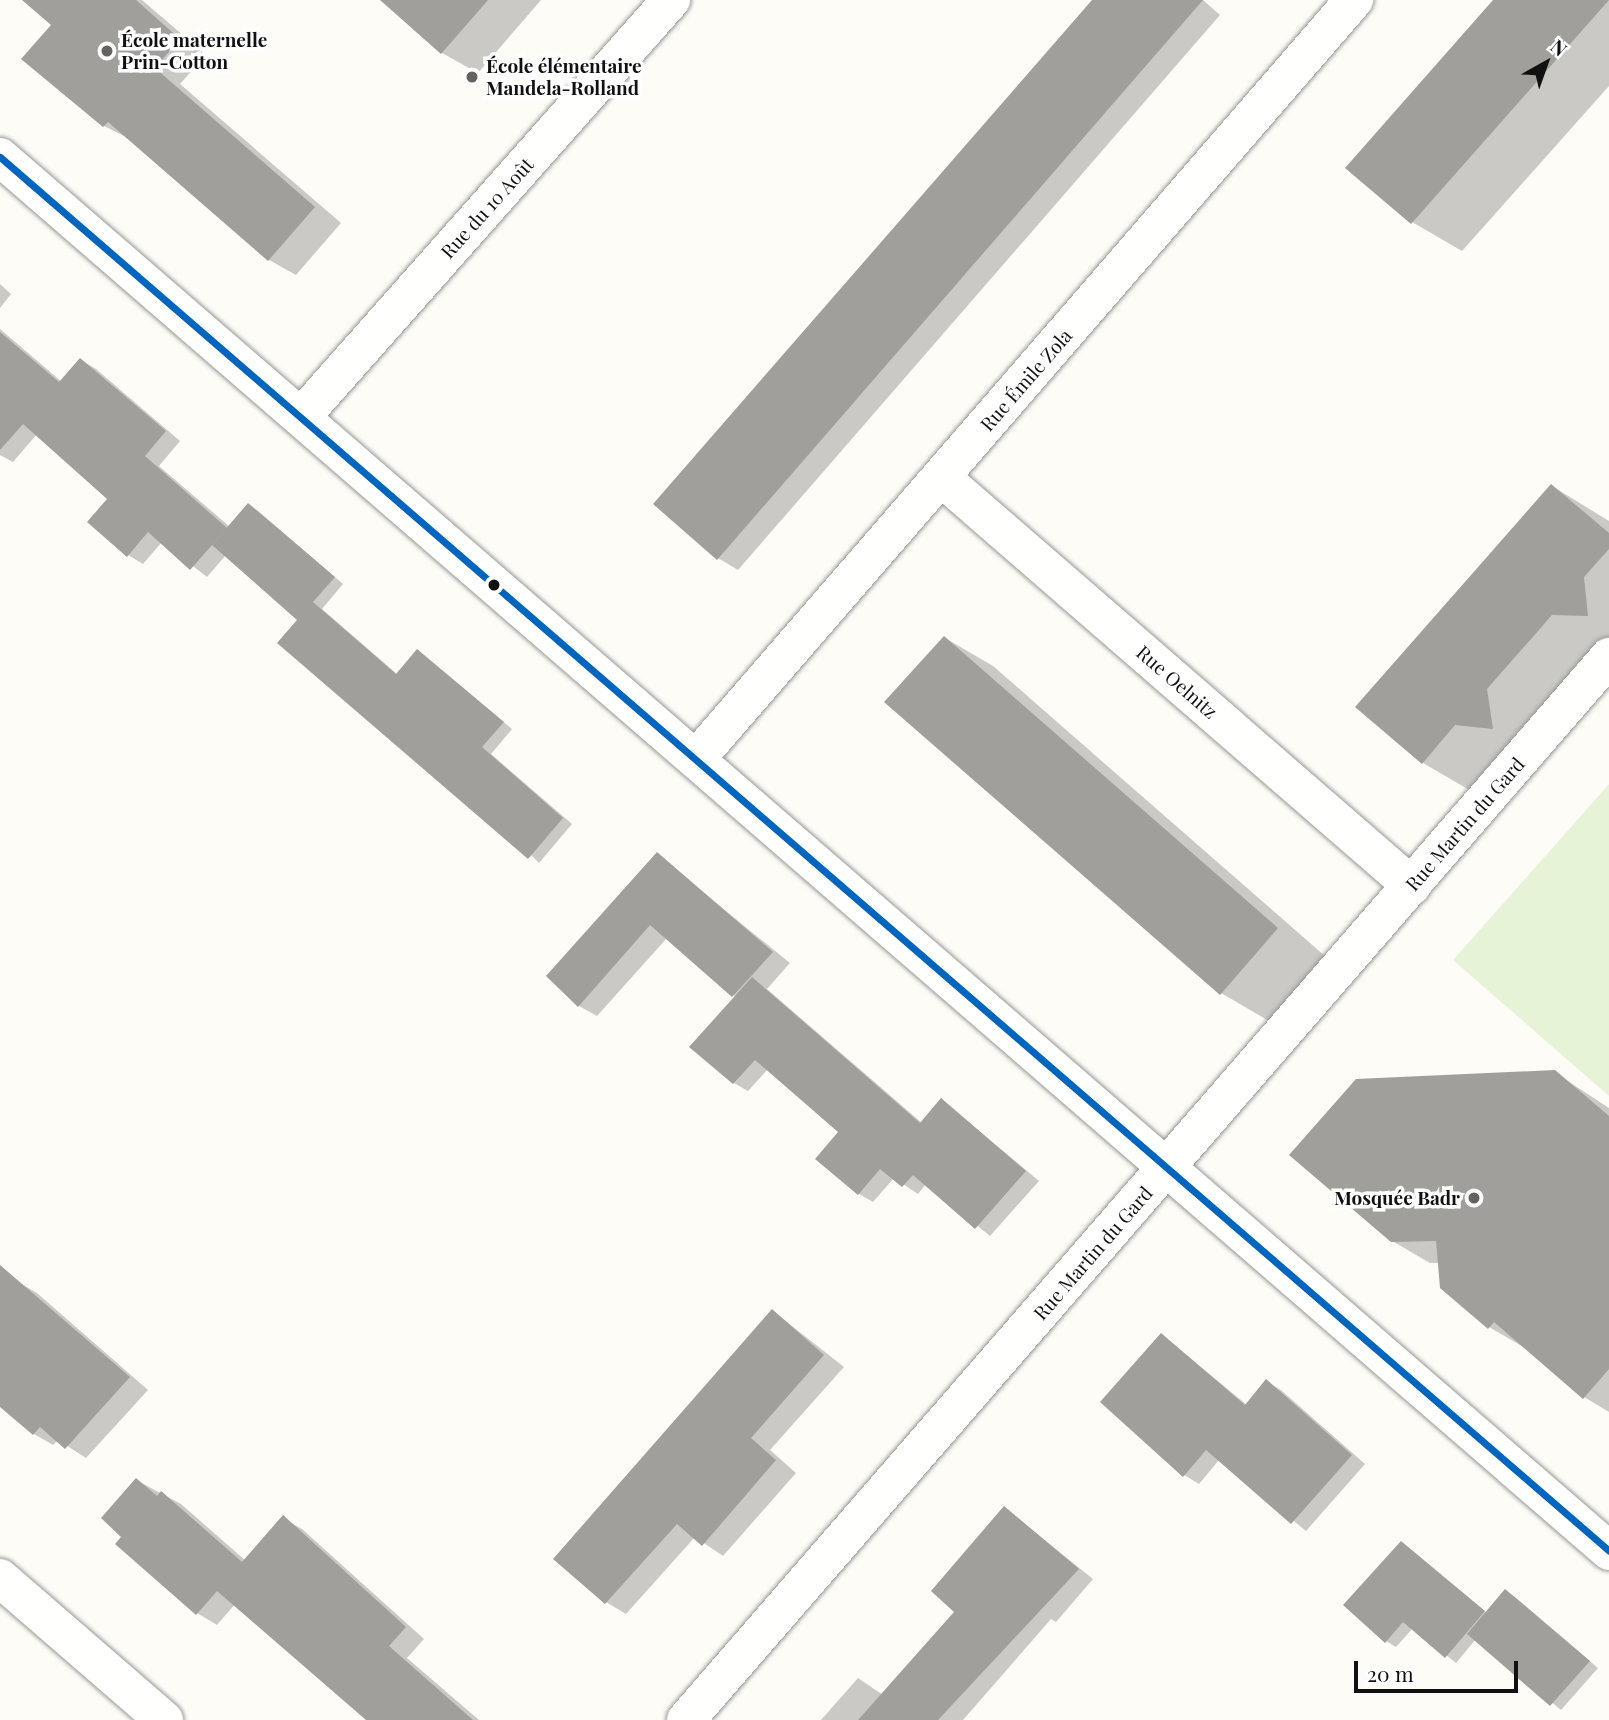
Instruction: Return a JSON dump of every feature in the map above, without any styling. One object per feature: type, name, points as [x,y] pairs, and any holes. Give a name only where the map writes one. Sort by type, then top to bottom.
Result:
[{"type":"street","name":"Rue du 10 Août","points":[[303,415],[671,0]]},
{"type":"street","name":"Rue Émile Zola","points":[[696,759],[1354,0]]},
{"type":"street","points":[[0,158],[303,415],[1609,1551]]},
{"type":"street","name":"Rue Oelnitz","points":[[942,478],[1412,886]]},
{"type":"street","name":"Rue Martin du Gard","points":[[686,1720],[1609,657]]},
{"type":"street","points":[[0,1578],[164,1720]]},
{"type":"green space","points":[[1609,784],[1609,1096],[1453,960]]},
{"type":"building","points":[[22,0],[136,0],[180,39],[155,68],[315,207],[268,261],[108,122],[103,127],[21,59],[51,25]]},
{"type":"building","points":[[380,0],[488,0],[441,54]]},
{"type":"building","points":[[1092,0],[1203,0],[717,560],[653,504]]},
{"type":"building","points":[[1493,0],[1609,0],[1411,224],[1345,168]]},
{"type":"building","points":[[0,332],[59,382],[80,358],[166,431],[145,456],[227,528],[190,570],[148,532],[127,557],[87,522],[107,499],[23,424],[0,450]]},
{"type":"building","points":[[1551,484],[1609,533],[1609,549],[1584,577],[1588,616],[1552,615],[1487,689],[1493,729],[1455,725],[1422,764],[1355,707]]},
{"type":"building","points":[[248,503],[335,577],[313,602],[396,674],[417,649],[504,722],[482,747],[563,818],[528,859],[277,643],[297,620],[212,545]]},
{"type":"building","points":[[944,636],[1278,928],[1220,995],[884,702]]},
{"type":"building","points":[[657,852],[773,952],[732,997],[650,925],[578,1007],[546,976]]},
{"type":"building","points":[[752,977],[920,1123],[941,1098],[1026,1171],[975,1229],[913,1175],[902,1187],[880,1169],[858,1195],[815,1159],[838,1132],[755,1060],[733,1084],[689,1047]]},
{"type":"building","name":"Mosquée Badr","points":[[1555,1070],[1609,1116],[1609,1369],[1583,1399],[1494,1322],[1488,1329],[1440,1288],[1436,1241],[1391,1242],[1289,1155],[1356,1079]]},
{"type":"building","points":[[0,1265],[130,1377],[65,1449],[40,1427],[33,1435],[0,1407]]},
{"type":"building","points":[[772,1309],[824,1355],[751,1438],[776,1460],[702,1546],[677,1524],[605,1604],[553,1559]]},
{"type":"building","points":[[1161,1333],[1245,1405],[1266,1379],[1352,1455],[1291,1524],[1206,1450],[1183,1477],[1100,1402]]},
{"type":"building","points":[[136,1478],[157,1496],[161,1491],[242,1562],[283,1515],[406,1627],[389,1646],[473,1720],[366,1720],[217,1591],[196,1615],[115,1544],[121,1537],[101,1518]]},
{"type":"building","points":[[1004,1506],[1079,1569],[938,1720],[858,1720],[954,1612],[931,1591]]},
{"type":"building","points":[[1401,1541],[1485,1611],[1445,1658],[1403,1622],[1385,1643],[1343,1605]]},
{"type":"building","points":[[1505,1589],[1590,1661],[1550,1706],[1467,1634]]},
{"type":"transit line","points":[[0,157],[1609,1551]]},
{"type":"place","name":"École maternelle Prin-Cotton","points":[[107,51]]},
{"type":"place","name":"École élémentaire Mandela-Rolland","points":[[472,77]]},
{"type":"place","name":"Mosquée Badr","points":[[1474,1198]]}]
